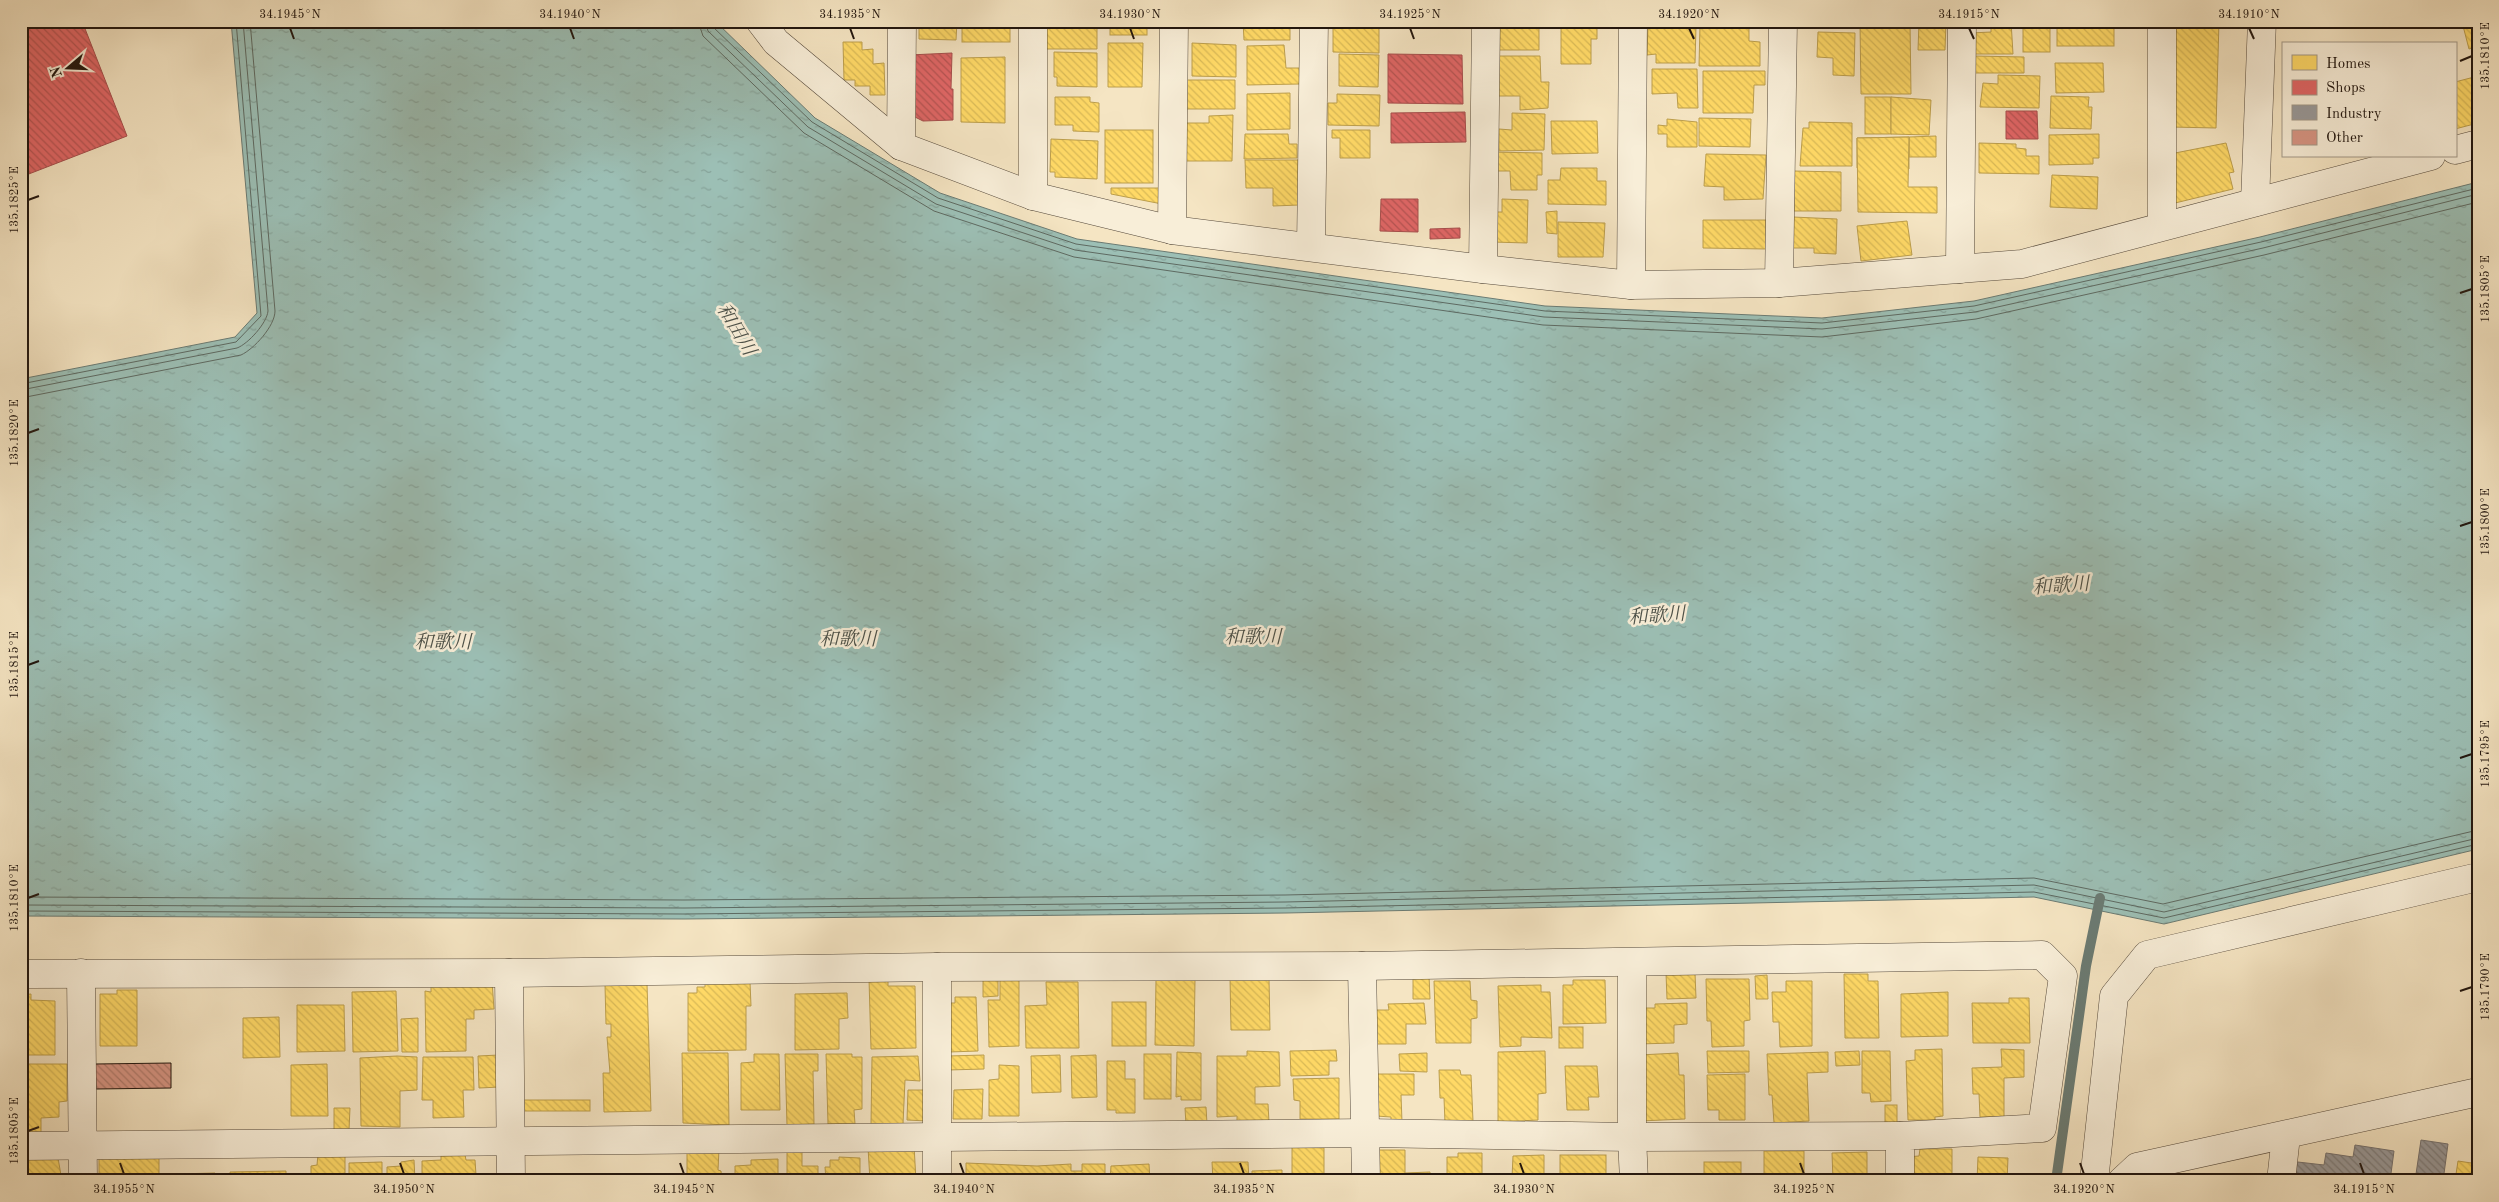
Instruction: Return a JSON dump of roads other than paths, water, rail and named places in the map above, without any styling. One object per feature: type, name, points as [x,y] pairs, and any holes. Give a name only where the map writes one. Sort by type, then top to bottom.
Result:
[{"type":"street","points":[[901,146],[902,21]]},
{"type":"street","points":[[1033,21],[1033,196]]},
{"type":"street","points":[[1172,230],[1174,21]]},
{"type":"street","points":[[1311,247],[1314,21]]},
{"type":"street","points":[[1483,269],[1486,21]]},
{"type":"street","points":[[1631,285],[1633,21]]},
{"type":"street","points":[[1779,283],[1783,21]]},
{"type":"street","points":[[1960,269],[1962,21]]},
{"type":"street","points":[[2162,21],[2162,226]]},
{"type":"street","points":[[2255,202],[2262,21]]},
{"type":"street","points":[[770,28],[901,146],[1033,196],[1172,230],[1483,269],[1631,285],[1779,283],[2022,264],[2423,158]]},
{"type":"street","points":[[2456,150],[2478,144]]},
{"type":"street","points":[[2094,1181],[2099,1117],[2114,996],[2147,954],[2478,877]]},
{"type":"street","points":[[21,974],[509,973],[937,967],[1362,966],[2042,955],[2063,976],[2042,1128],[1900,1136],[1632,1137],[1366,1133],[21,1146]]},
{"type":"street","points":[[1632,963],[1632,1137],[1634,1181]]},
{"type":"street","points":[[1362,966],[1366,1181]]},
{"type":"street","points":[[937,967],[937,1181]]},
{"type":"street","points":[[81,973],[83,1181]]},
{"type":"street","points":[[509,973],[511,1181]]},
{"type":"street","points":[[2122,1181],[2137,1167],[2286,1136],[2478,1092]]},
{"type":"street","points":[[1900,1136],[1900,1181]]},
{"type":"street","points":[[2281,1181],[2286,1136]]},
{"type":"water","points":[[231,21],[715,21],[815,118],[940,193],[1077,239],[1545,306],[1822,318],[1974,301],[2260,237],[2478,182],[2478,849],[2164,924],[2034,897],[1286,913],[684,919],[21,916],[21,379],[235,337],[257,313]]},
{"type":"waterway","points":[[2056,1181],[2086,966],[2100,898]]},
{"type":"water label","name":"和田川","points":[[735,330]]},
{"type":"water label","name":"和歌川","points":[[2061,587]]},
{"type":"water label","name":"和歌川","points":[[1657,617]]},
{"type":"water label","name":"和歌川","points":[[1253,638]]},
{"type":"water label","name":"和歌川","points":[[848,640]]},
{"type":"water label","name":"和歌川","points":[[443,643]]}]
